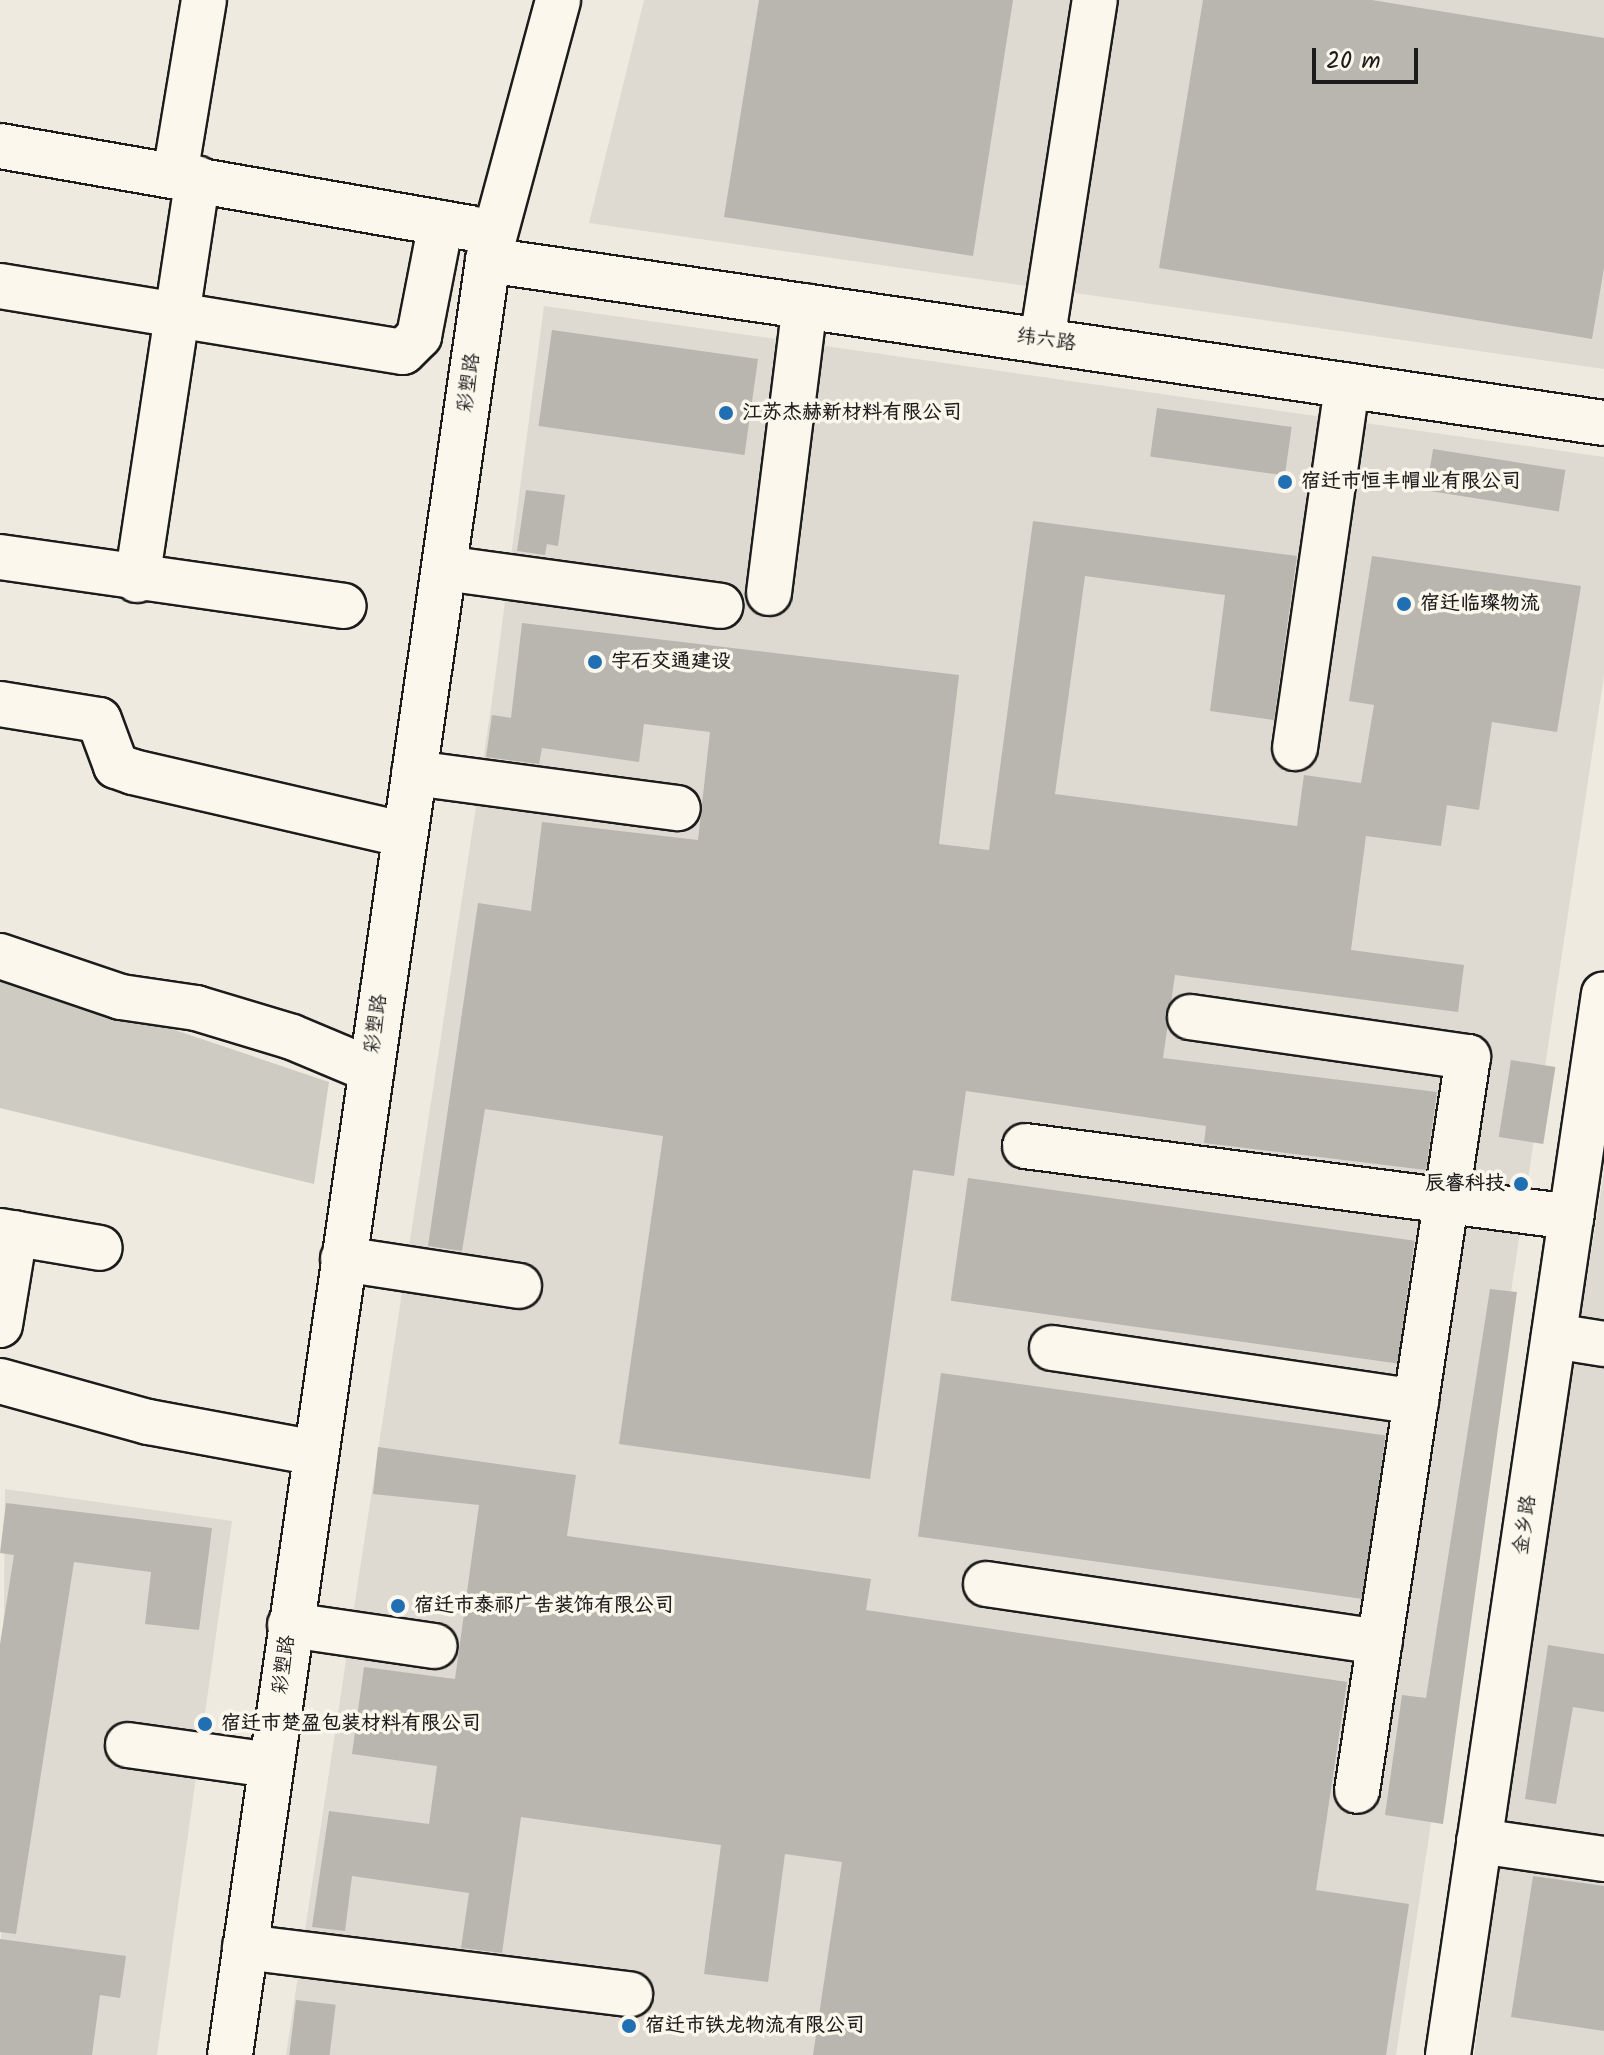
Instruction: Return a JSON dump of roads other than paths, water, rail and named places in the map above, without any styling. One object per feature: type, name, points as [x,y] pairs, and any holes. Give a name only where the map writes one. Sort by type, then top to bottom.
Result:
[{"type":"street","points":[[137,580],[178,312],[204,0]]},
{"type":"street","name":"彩塑路","points":[[230,2055],[491,246],[558,0]]},
{"type":"street","points":[[1042,341],[1095,0]]},
{"type":"street","name":"纬六路","points":[[0,146],[441,223],[491,246],[805,306],[1604,423]]},
{"type":"street","points":[[0,286],[178,312],[403,352],[419,336],[441,223]]},
{"type":"street","points":[[769,593],[805,306]]},
{"type":"street","points":[[1295,748],[1347,386]]},
{"type":"street","points":[[0,557],[137,580],[344,606]]},
{"type":"street","points":[[444,568],[720,606]]},
{"type":"street","points":[[0,704],[99,720],[116,766],[133,772],[405,835]]},
{"type":"street","points":[[414,773],[678,808]]},
{"type":"street","points":[[0,956],[121,997],[196,1008],[292,1037],[371,1070]]},
{"type":"street","name":"金乡路","points":[[1448,2055],[1604,994]]},
{"type":"street","points":[[1190,1017],[1468,1057],[1357,1791]]},
{"type":"street","points":[[1025,1146],[1571,1217]]},
{"type":"street","points":[[0,1325],[8,1232],[100,1248]]},
{"type":"street","points":[[343,1259],[519,1286]]},
{"type":"street","points":[[1554,1336],[1604,1344]]},
{"type":"street","points":[[1052,1348],[1416,1402]]},
{"type":"street","points":[[0,1381],[148,1422],[315,1453]]},
{"type":"street","points":[[986,1584],[1380,1642]]},
{"type":"street","points":[[290,1625],[434,1646]]},
{"type":"street","points":[[128,1745],[271,1765]]},
{"type":"street","points":[[1479,1841],[1604,1859]]},
{"type":"street","points":[[245,1947],[630,1994]]},
{"type":"place","name":"江苏杰赫新材料有限公司","points":[[726,413]]},
{"type":"place","name":"宿迁市恒丰帽业有限公司","points":[[1285,482]]},
{"type":"place","name":"宿迁临璨物流","points":[[1404,604]]},
{"type":"place","name":"宇石交通建设","points":[[595,662]]},
{"type":"place","name":"辰睿科技","points":[[1521,1184]]},
{"type":"place","name":"宿迁市泰祁广告装饰有限公司","points":[[398,1606]]},
{"type":"place","name":"宿迁市楚盈包装材料有限公司","points":[[205,1724]]},
{"type":"place","name":"宿迁市铁龙物流有限公司","points":[[629,2026]]}]
